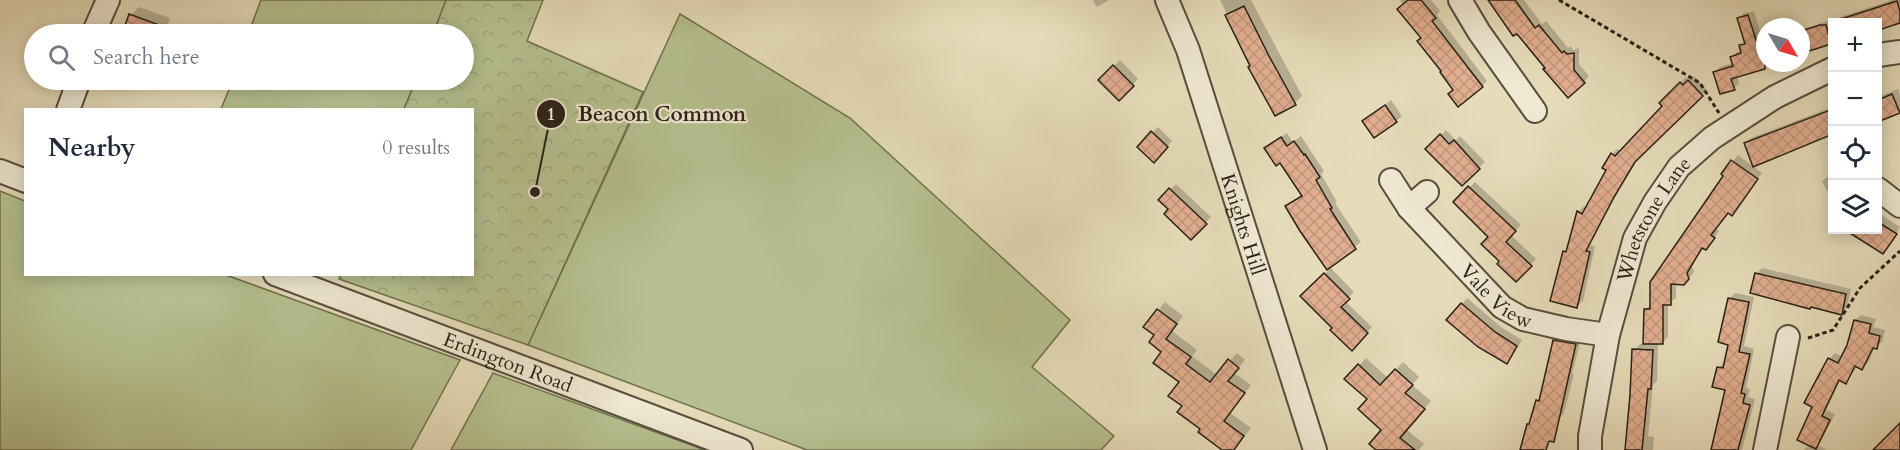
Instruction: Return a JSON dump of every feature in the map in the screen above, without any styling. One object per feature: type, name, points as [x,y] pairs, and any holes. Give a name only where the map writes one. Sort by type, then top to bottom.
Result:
[{"type":"street","points":[[97,24],[108,0]]},
{"type":"street","name":"Knights Hill","points":[[1167,0],[1188,50],[1315,450]]},
{"type":"street","points":[[1460,0],[1479,33],[1535,111]]},
{"type":"street","points":[[1882,54],[1900,52]]},
{"type":"street","name":"Whetstone Lane","points":[[1590,450],[1590,436],[1608,334],[1635,238],[1655,202],[1679,167],[1712,138],[1775,97],[1828,71]]},
{"type":"street","points":[[69,108],[75,90]]},
{"type":"street","points":[[0,171],[24,180]]},
{"type":"street","name":"Vale View","points":[[1391,180],[1409,208],[1502,307],[1522,319],[1566,329],[1608,334]]},
{"type":"street","points":[[1409,208],[1427,192]]},
{"type":"street","name":"Erdington Road","points":[[280,276],[741,450]]},
{"type":"street","points":[[1765,450],[1791,335]]},
{"type":"path","points":[[1559,0],[1700,83],[1728,128]]},
{"type":"path","points":[[1791,335],[1833,330],[1860,288],[1900,251]]},
{"type":"green space","points":[[261,0],[446,0],[437,24],[252,24]]},
{"type":"green space","points":[[446,0],[543,0],[527,41],[643,92],[528,345],[339,279],[340,276],[474,276],[474,108],[404,108],[412,90],[474,90],[474,24],[437,24]]},
{"type":"green space","points":[[680,14],[850,118],[1070,320],[1032,367],[1114,436],[1101,450],[807,450],[528,345]]},
{"type":"green space","points":[[229,90],[412,90],[404,108],[221,108]]},
{"type":"green space","points":[[0,191],[24,201],[24,276],[229,276],[460,360],[411,450],[0,450]]},
{"type":"green space","points":[[493,373],[705,450],[451,450]]},
{"type":"building","points":[[1408,0],[1421,0],[1436,18],[1432,21],[1483,87],[1458,107],[1448,94],[1453,90],[1417,41],[1421,38],[1397,9]]},
{"type":"building","points":[[1488,0],[1515,0],[1535,28],[1539,25],[1562,53],[1564,51],[1567,54],[1574,53],[1574,70],[1585,83],[1568,98],[1517,34],[1513,36]]},
{"type":"building","points":[[1897,1],[1900,11],[1900,23],[1882,29],[1882,18],[1844,18]]},
{"type":"building","points":[[1244,6],[1296,105],[1275,116],[1248,67],[1250,66],[1225,15]]},
{"type":"building","points":[[129,14],[156,24],[126,24]]},
{"type":"building","points":[[1748,15],[1756,40],[1756,72],[1731,79],[1735,90],[1720,94],[1713,72],[1733,66],[1730,57],[1741,53],[1739,45],[1745,44],[1737,18]]},
{"type":"building","points":[[1826,25],[1828,45],[1810,51],[1810,28]]},
{"type":"building","points":[[1113,65],[1134,86],[1119,101],[1098,80]]},
{"type":"building","points":[[1688,80],[1703,96],[1635,162],[1614,197],[1586,251],[1590,252],[1577,308],[1550,301],[1563,251],[1566,252],[1577,211],[1582,214],[1606,170],[1602,168],[1611,153],[1615,156],[1662,106],[1659,103],[1680,82],[1683,85]]},
{"type":"building","points":[[1892,94],[1900,113],[1882,120],[1882,98]]},
{"type":"building","points":[[1385,105],[1397,122],[1374,138],[1362,121]]},
{"type":"building","points":[[1828,111],[1828,136],[1753,167],[1744,143]]},
{"type":"building","points":[[1151,131],[1168,147],[1154,163],[1137,147]]},
{"type":"building","points":[[1440,134],[1449,144],[1454,140],[1480,169],[1462,186],[1425,149]]},
{"type":"building","points":[[1281,137],[1287,146],[1294,141],[1305,154],[1320,177],[1316,180],[1332,208],[1330,209],[1356,249],[1327,270],[1285,206],[1302,196],[1280,163],[1276,166],[1264,148]]},
{"type":"building","points":[[1731,160],[1758,179],[1732,216],[1728,213],[1711,235],[1715,238],[1706,250],[1702,248],[1687,273],[1689,279],[1684,285],[1671,284],[1671,305],[1663,305],[1663,344],[1643,344],[1644,309],[1650,309],[1650,282],[1723,176],[1721,174]]},
{"type":"building","points":[[1468,186],[1516,231],[1506,242],[1532,266],[1516,282],[1481,244],[1488,237],[1453,202]]},
{"type":"building","points":[[1169,188],[1207,224],[1191,240],[1164,214],[1168,209],[1158,200]]},
{"type":"building","points":[[1882,225],[1897,234],[1883,254],[1851,234],[1882,234]]},
{"type":"building","points":[[1324,273],[1350,299],[1341,307],[1368,333],[1352,351],[1300,296]]},
{"type":"building","points":[[1755,273],[1846,294],[1842,315],[1750,293]]},
{"type":"building","points":[[1728,298],[1749,302],[1739,352],[1750,354],[1741,393],[1745,394],[1743,403],[1750,405],[1738,450],[1711,450],[1725,390],[1712,387],[1717,367],[1723,368],[1728,345],[1718,342]]},
{"type":"building","points":[[1461,303],[1495,332],[1517,346],[1507,364],[1478,347],[1446,320]]},
{"type":"building","points":[[1157,309],[1177,324],[1166,339],[1191,357],[1186,364],[1210,382],[1228,359],[1239,368],[1228,381],[1245,393],[1224,421],[1244,436],[1234,450],[1222,450],[1198,432],[1200,429],[1177,412],[1182,406],[1168,396],[1179,382],[1153,363],[1161,352],[1149,342],[1154,335],[1143,327]]},
{"type":"building","points":[[1854,320],[1871,324],[1869,333],[1880,336],[1877,349],[1873,348],[1862,370],[1855,366],[1846,384],[1839,380],[1822,416],[1830,420],[1816,449],[1797,440],[1812,407],[1804,403],[1828,358],[1838,363],[1847,345]]},
{"type":"building","points":[[1553,340],[1576,344],[1554,442],[1549,441],[1546,450],[1520,450],[1536,400],[1539,401]]},
{"type":"building","points":[[1632,349],[1653,350],[1651,389],[1648,389],[1642,450],[1625,450]]},
{"type":"building","points":[[1358,364],[1380,385],[1395,369],[1413,385],[1405,393],[1425,409],[1400,438],[1415,450],[1376,450],[1369,444],[1381,430],[1358,409],[1367,399],[1344,379]]},
{"type":"building","points":[[1900,423],[1900,450],[1873,450]]},
{"type":"place","name":"Beacon Common","points":[[535,192]]}]
